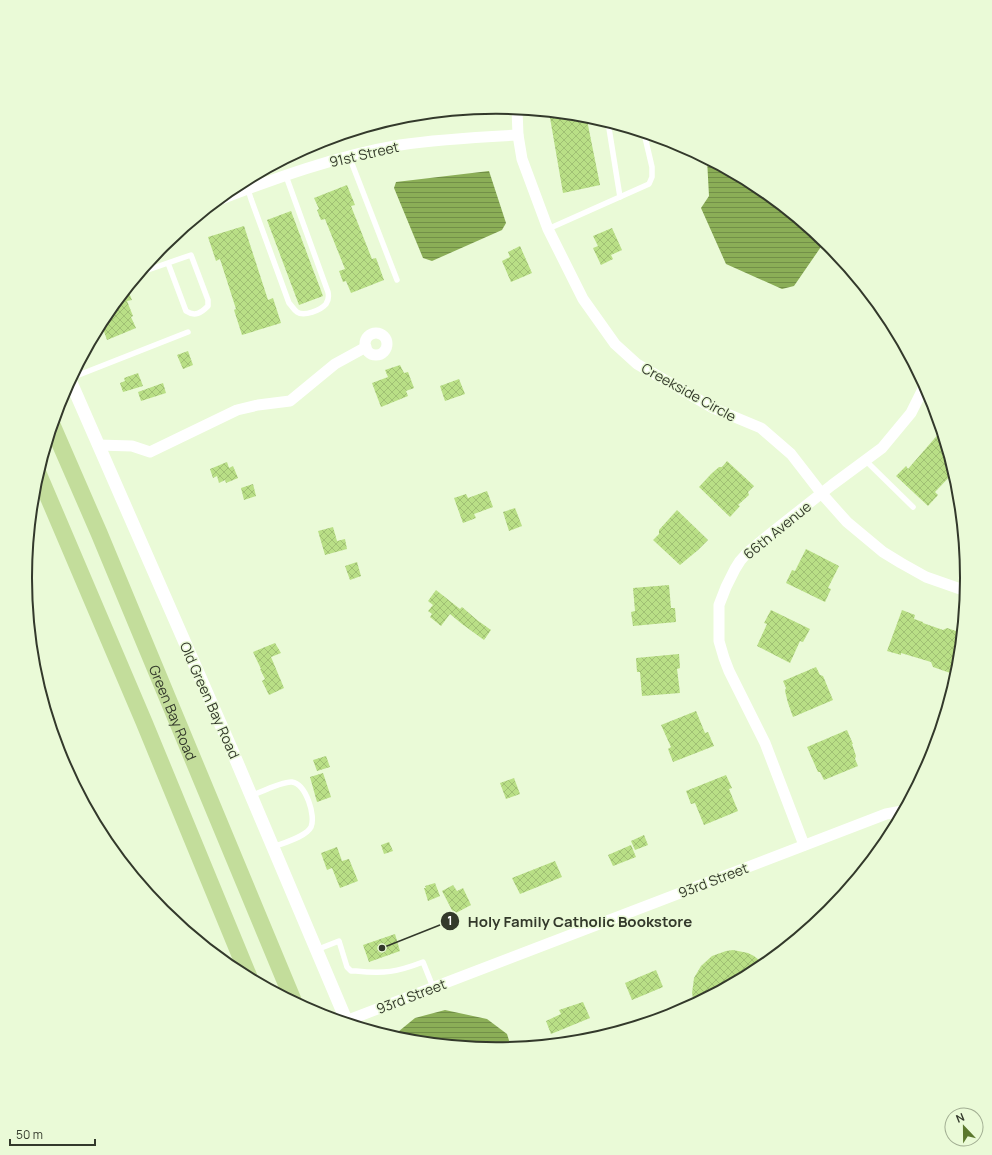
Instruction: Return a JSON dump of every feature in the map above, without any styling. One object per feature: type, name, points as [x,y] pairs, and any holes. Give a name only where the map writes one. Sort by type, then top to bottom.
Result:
[{"type":"main road","name":"Green Bay Road","points":[[55,433],[106,548],[290,994]]},
{"type":"main road","points":[[42,483],[144,722],[245,967]]},
{"type":"street","name":"Creekside Circle","points":[[517,114],[518,135],[522,159],[548,229],[583,299],[615,344],[637,364],[713,408],[761,428],[791,454],[822,494],[847,522],[883,552],[926,577],[960,589]]},
{"type":"street","name":"91st Street","points":[[253,183],[286,176],[309,167],[349,156],[407,144],[452,139],[518,135]]},
{"type":"street","points":[[98,445],[132,446],[150,452],[237,410],[258,405],[290,401],[335,364],[366,347]]},
{"type":"street","name":"Old Green Bay Road","points":[[74,386],[98,445],[273,847],[344,1016]]},
{"type":"street","name":"66th Avenue","points":[[804,845],[765,743],[724,658],[720,641],[720,605],[726,587],[740,560],[764,539],[882,448],[911,413],[921,392]]},
{"type":"street","name":"93rd Street","points":[[352,1019],[804,845],[886,814],[896,813]]},
{"type":"lane","points":[[609,127],[620,197]]},
{"type":"lane","points":[[548,229],[649,184],[652,177],[652,167],[645,138]]},
{"type":"lane","points":[[349,156],[397,280]]},
{"type":"lane","points":[[248,186],[289,303],[298,313],[304,315],[326,305],[329,299],[328,292],[286,176]]},
{"type":"lane","points":[[149,269],[191,255],[208,300],[208,306],[203,311],[196,314],[190,314],[186,311],[168,263]]},
{"type":"lane","points":[[78,376],[188,332]]},
{"type":"lane","points":[[866,460],[913,507]]},
{"type":"lane","points":[[251,796],[291,782],[297,784],[305,792],[312,816],[311,827],[303,834],[273,847]]},
{"type":"lane","points":[[316,950],[339,941],[347,967],[351,971],[388,973],[423,962],[433,987]]},
{"type":"shaded area","points":[[707,164],[754,192],[778,209],[821,246],[794,286],[782,289],[726,264],[701,208],[709,196]]},
{"type":"shaded area","points":[[489,171],[506,223],[502,230],[432,261],[423,258],[394,188],[396,182]]},
{"type":"shaded area","points":[[445,1010],[487,1019],[507,1034],[509,1042],[466,1041],[435,1038],[399,1031],[415,1018]]},
{"type":"building","points":[[550,116],[587,122],[600,185],[563,193]]},
{"type":"building","points":[[347,185],[355,205],[351,206],[372,259],[376,258],[384,280],[351,293],[346,281],[343,282],[339,271],[345,269],[325,219],[321,220],[317,210],[319,209],[314,198]]},
{"type":"building","points":[[291,211],[323,296],[299,305],[267,220]]},
{"type":"building","points":[[244,226],[268,300],[273,298],[281,323],[242,335],[234,310],[236,309],[220,259],[216,261],[208,237]]},
{"type":"building","points":[[612,228],[622,250],[611,255],[613,259],[601,265],[593,248],[598,246],[593,236]]},
{"type":"building","points":[[520,246],[532,273],[511,282],[502,261],[510,257],[508,252]]},
{"type":"building","points":[[129,293],[132,300],[127,301],[133,316],[131,317],[136,328],[107,340],[104,330]]},
{"type":"building","points":[[188,351],[193,365],[183,369],[177,355]]},
{"type":"building","points":[[400,365],[404,373],[408,372],[414,388],[406,391],[408,396],[381,407],[372,383],[388,377],[385,370]]},
{"type":"building","points":[[138,373],[143,386],[123,392],[120,383],[125,381],[124,378]]},
{"type":"building","points":[[459,379],[465,394],[445,401],[440,386]]},
{"type":"building","points":[[163,383],[166,393],[141,401],[138,392]]},
{"type":"building","points":[[937,435],[949,477],[935,492],[938,495],[928,506],[896,476],[906,466],[908,469]]},
{"type":"building","points":[[727,461],[754,486],[748,492],[749,495],[738,505],[740,506],[730,517],[699,487],[711,474],[719,467],[722,467]]},
{"type":"building","points":[[227,462],[229,468],[233,466],[238,478],[226,483],[225,480],[219,483],[217,476],[213,478],[210,469]]},
{"type":"building","points":[[253,484],[256,496],[244,500],[241,488]]},
{"type":"building","points":[[487,491],[493,507],[474,514],[476,518],[463,523],[454,498],[466,494],[468,498]]},
{"type":"building","points":[[515,508],[522,526],[509,531],[503,512]]},
{"type":"building","points":[[677,510],[708,540],[680,565],[653,540],[659,534],[659,530]]},
{"type":"building","points":[[333,527],[337,541],[345,539],[347,549],[325,555],[318,531]]},
{"type":"building","points":[[806,549],[839,566],[828,588],[831,589],[825,602],[786,583],[792,570],[795,571]]},
{"type":"building","points":[[357,562],[361,576],[350,580],[345,566]]},
{"type":"building","points":[[669,585],[671,608],[675,608],[676,622],[633,626],[631,612],[635,611],[633,588]]},
{"type":"building","points":[[436,590],[460,609],[462,607],[491,630],[484,640],[450,614],[441,626],[430,617],[432,614],[428,611],[433,605],[428,601]]},
{"type":"building","points":[[771,610],[810,629],[803,642],[800,641],[790,663],[757,646],[767,624],[764,623]]},
{"type":"building","points":[[902,610],[915,615],[914,619],[923,623],[943,630],[947,628],[957,631],[950,673],[933,667],[931,662],[901,653],[901,655],[887,651]]},
{"type":"building","points":[[275,643],[281,653],[271,657],[284,688],[269,695],[262,681],[265,679],[253,652]]},
{"type":"building","points":[[679,654],[680,668],[677,669],[680,693],[642,696],[640,672],[637,672],[636,658]]},
{"type":"building","points":[[816,667],[820,675],[823,676],[833,700],[793,717],[783,681]]},
{"type":"building","points":[[696,711],[705,733],[708,732],[714,746],[673,762],[668,749],[671,747],[661,725]]},
{"type":"building","points":[[847,730],[853,744],[856,756],[855,759],[858,766],[824,780],[820,772],[818,772],[807,747]]},
{"type":"building","points":[[326,756],[330,767],[317,771],[313,760]]},
{"type":"building","points":[[323,773],[331,797],[317,802],[310,777]]},
{"type":"building","points":[[726,775],[732,788],[729,789],[738,811],[704,825],[695,803],[691,804],[686,791]]},
{"type":"building","points":[[514,778],[520,794],[506,799],[500,783]]},
{"type":"building","points":[[644,835],[648,845],[635,850],[631,841]]},
{"type":"building","points":[[389,842],[393,851],[384,854],[381,845]]},
{"type":"building","points":[[631,845],[636,857],[613,866],[608,855]]},
{"type":"building","points":[[337,847],[342,861],[349,859],[358,881],[340,888],[332,868],[327,870],[321,853]]},
{"type":"building","points":[[555,861],[562,877],[520,894],[512,878]]},
{"type":"building","points":[[435,883],[440,896],[428,901],[424,888],[426,888],[425,886]]},
{"type":"building","points":[[453,885],[457,891],[463,888],[471,905],[454,914],[442,891]]},
{"type":"building","points":[[395,934],[400,951],[369,962],[363,945]]},
{"type":"building","points":[[733,950],[748,953],[759,960],[728,979],[693,998],[694,978],[701,966],[712,956]]},
{"type":"building","points":[[656,970],[663,987],[632,1000],[625,983]]},
{"type":"building","points":[[583,1002],[590,1018],[551,1034],[546,1021],[561,1014],[559,1010]]},
{"type":"place","name":"Holy Family Catholic Bookstore","points":[[382,948]]}]
